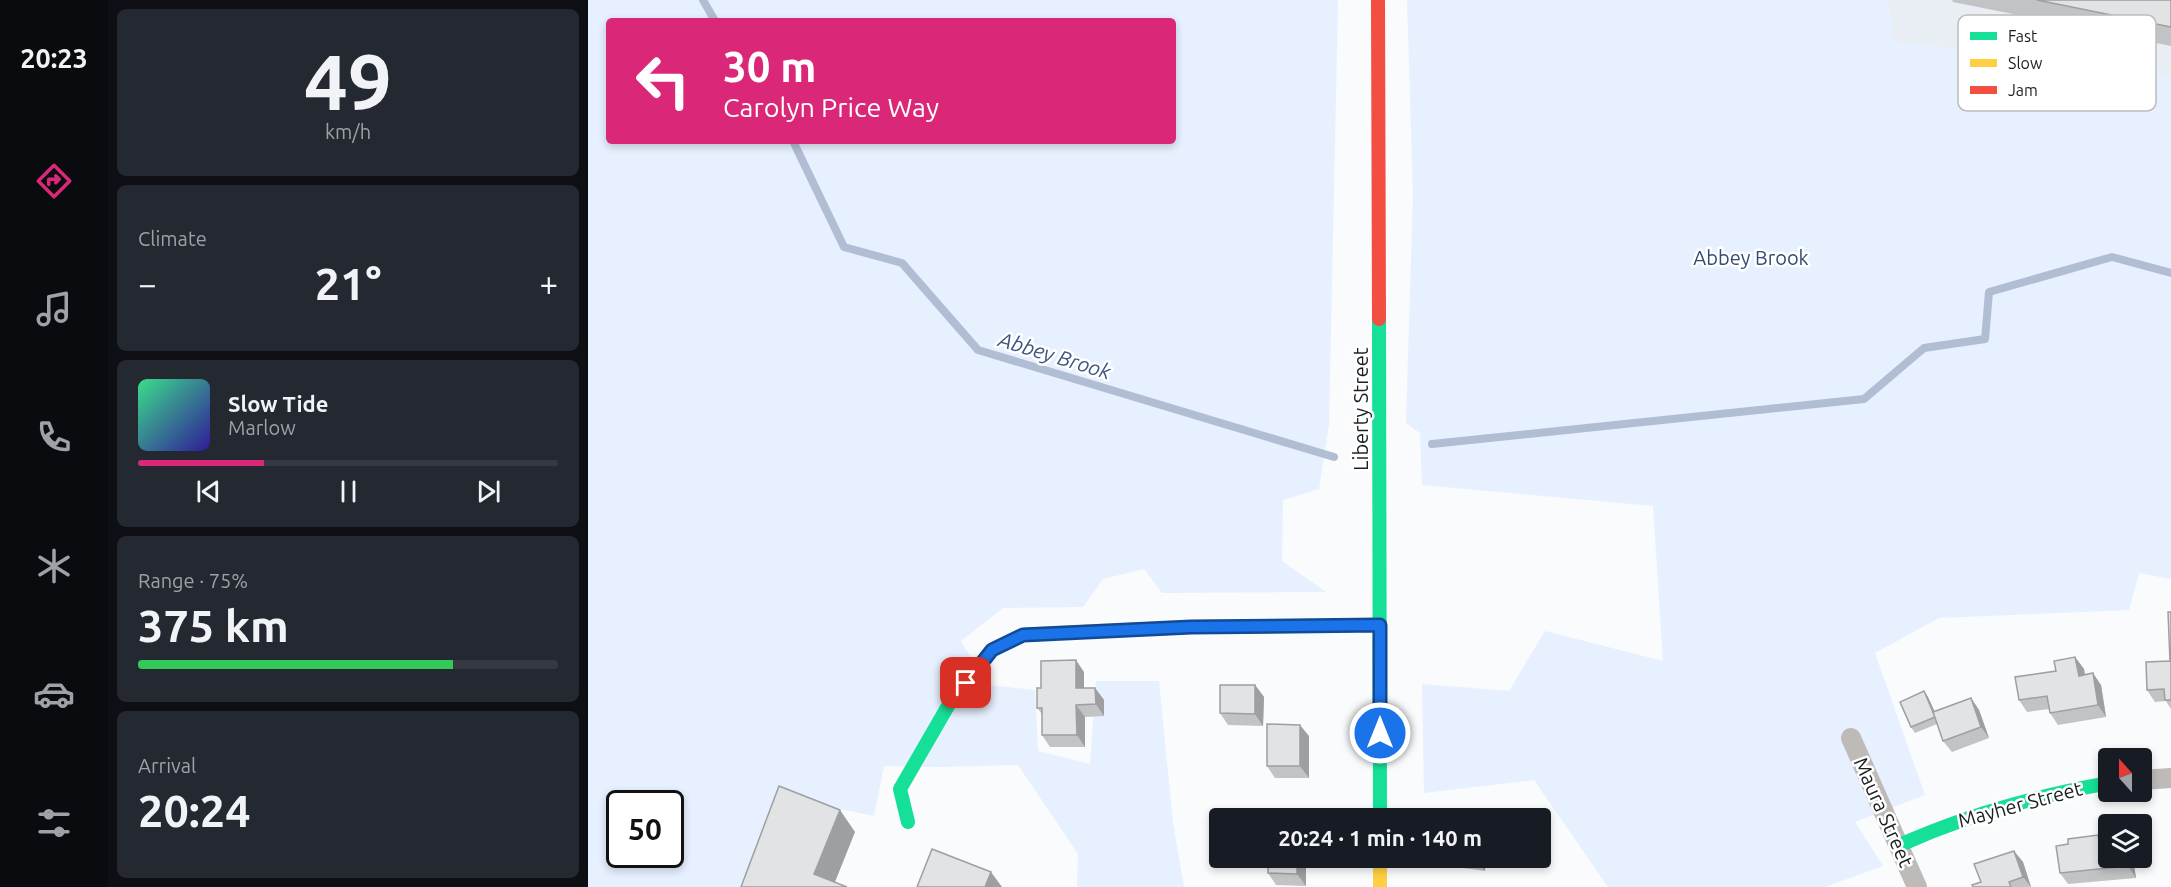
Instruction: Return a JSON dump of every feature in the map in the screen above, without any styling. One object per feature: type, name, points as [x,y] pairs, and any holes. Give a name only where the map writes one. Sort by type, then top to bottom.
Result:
[{"type":"main road","name":"Liberty Street","points":[[1378,0],[1380,808]]},
{"type":"main road","points":[[908,822],[900,789],[952,699],[992,650],[1023,635],[1191,627],[1380,625]]},
{"type":"main road","name":"Mayher Street","points":[[1900,845],[1948,824],[2001,805],[2056,791],[2098,785]]},
{"type":"main road","points":[[1380,868],[1380,887]]},
{"type":"street","name":"Maura Street","points":[[1851,738],[1917,887]]},
{"type":"street","points":[[2152,779],[2171,778]]},
{"type":"shaded area","points":[[1888,0],[2171,0],[2171,77],[2156,75],[2156,15],[1958,15],[1958,50],[1891,41]]},
{"type":"green space","points":[[588,0],[1338,0],[1329,425],[1319,489],[1283,500],[1282,561],[1326,592],[1162,593],[1144,569],[1103,579],[1083,607],[1003,608],[961,641],[988,685],[1035,690],[1038,751],[1090,764],[1096,681],[1159,681],[1173,823],[1184,887],[1077,887],[1078,854],[1018,765],[884,766],[874,816],[790,798],[751,887],[588,887]]},
{"type":"green space","name":"Abbey Brook","points":[[1407,0],[1888,0],[1894,41],[1958,49],[1958,111],[2156,111],[2156,75],[2171,77],[2171,579],[2139,573],[2129,610],[1939,618],[1875,653],[1925,795],[1855,822],[1883,866],[1825,887],[1608,887],[1534,780],[1424,793],[1422,684],[1509,691],[1545,631],[1663,661],[1653,506],[1422,485],[1420,433],[1406,423],[1413,194]]},
{"type":"building","points":[[2037,0],[2171,0],[2171,27],[2156,24],[2156,15],[2111,15]]},
{"type":"building","points":[[2168,612],[2171,612],[2171,700],[2165,700],[2164,689],[2147,690],[2146,662],[2170,661]]},
{"type":"building","points":[[2075,657],[2079,676],[2093,673],[2098,705],[2050,713],[2047,696],[2019,700],[2015,677],[2056,671],[2054,661]]},
{"type":"building","points":[[1076,660],[1076,688],[1095,688],[1096,704],[1076,705],[1077,735],[1042,735],[1042,708],[1037,708],[1037,688],[1041,688],[1041,661]]},
{"type":"building","points":[[1220,685],[1255,685],[1255,714],[1220,713]]},
{"type":"building","points":[[1924,691],[1935,717],[1911,727],[1900,702]]},
{"type":"building","points":[[1971,698],[1981,727],[1943,741],[1933,712]]},
{"type":"building","points":[[1267,724],[1300,725],[1300,766],[1267,766]]},
{"type":"building","points":[[779,786],[840,810],[814,874],[847,887],[741,887]]},
{"type":"building","points":[[2098,835],[2098,868],[2109,868],[2060,873],[2056,846],[2068,844],[2068,839]]},
{"type":"building","points":[[932,849],[991,872],[985,887],[917,887]]},
{"type":"building","points":[[2014,851],[2023,877],[2009,882],[2011,887],[1973,887],[1972,885],[1981,882],[1974,864]]},
{"type":"building","points":[[1268,868],[1297,868],[1297,874],[1268,873]]},
{"type":"waterway","name":"Abbey Brook","points":[[703,0],[713,18]]},
{"type":"waterway","name":"Abbey Brook","points":[[794,144],[844,247],[902,263],[978,350],[1334,457]]},
{"type":"waterway","name":"Abbey Brook","points":[[1432,444],[1864,399],[1924,348],[1985,339],[1989,292],[2112,257],[2171,273]]},
{"type":"traffic: fast","points":[[1379,319],[1380,808]]},
{"type":"traffic: fast","points":[[908,822],[900,789],[952,699],[992,650],[1023,635],[1034,634]]},
{"type":"traffic: fast","points":[[1900,845],[1951,824],[2002,808],[2098,785]]},
{"type":"traffic: slow","points":[[1034,634],[1191,627],[1380,625]]},
{"type":"traffic: slow","points":[[1380,868],[1380,887]]},
{"type":"traffic: jam","points":[[1378,0],[1379,319]]},
{"type":"route","points":[[966,683],[992,650],[1023,635],[1191,627],[1380,625],[1380,733]]}]
